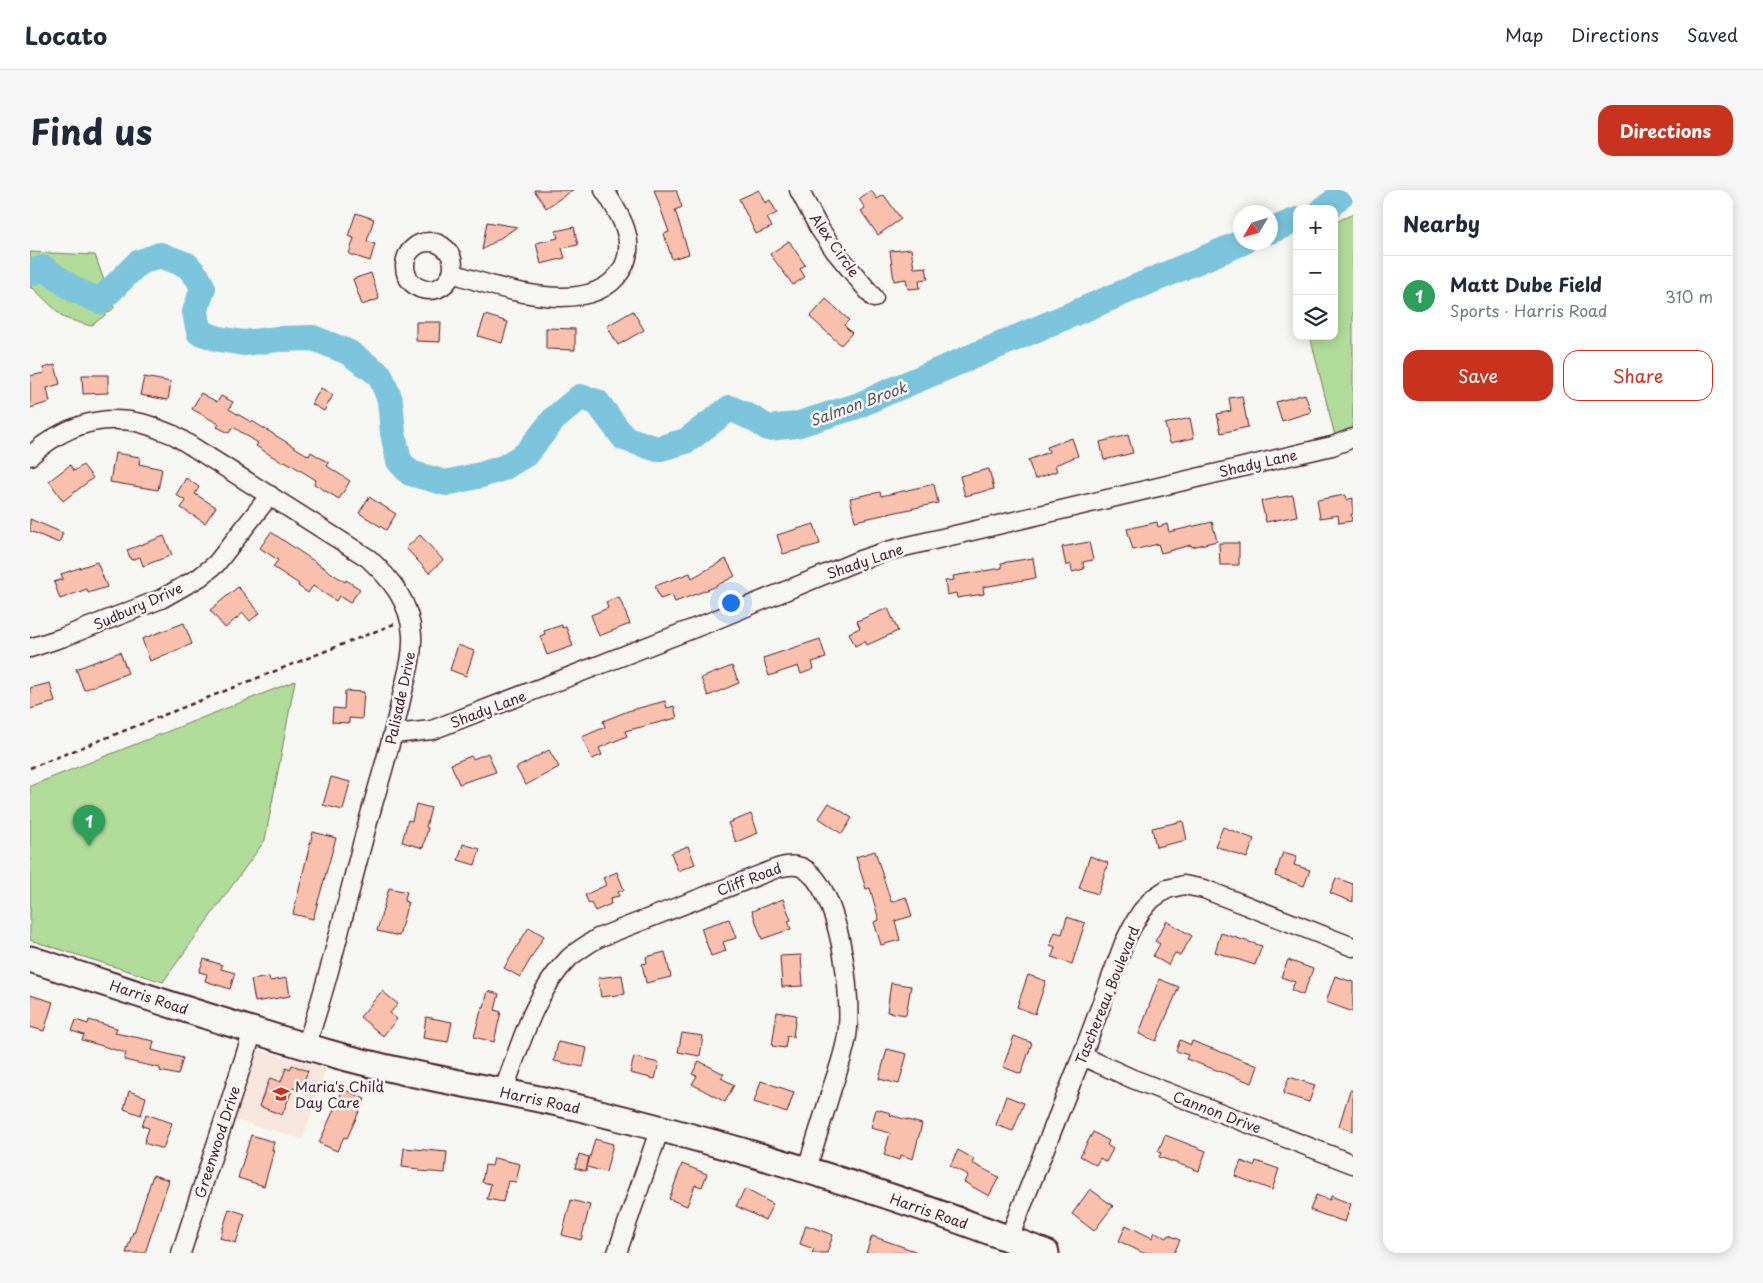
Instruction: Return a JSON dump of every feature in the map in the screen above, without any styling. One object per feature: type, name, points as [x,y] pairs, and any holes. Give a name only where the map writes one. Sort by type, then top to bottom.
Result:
[{"type":"street","points":[[452,273],[507,290],[538,295],[580,295],[603,288],[620,273],[627,262],[629,250],[625,225],[604,190]]},
{"type":"street","name":"Alex Circle","points":[[799,190],[819,228],[835,251],[874,298]]},
{"type":"street","name":"Palisade Drive","points":[[30,456],[53,438],[78,425],[113,419],[141,424],[174,435],[368,558],[386,575],[403,600],[410,620],[412,635],[411,656],[394,734],[329,972],[306,1046]]},
{"type":"street","name":"Shady Lane","points":[[394,734],[432,730],[887,551],[1332,446],[1353,438]]},
{"type":"street","name":"Sudbury Drive","points":[[30,648],[161,599],[200,577],[216,564],[270,495]]},
{"type":"street","name":"Cliff Road","points":[[503,1092],[526,1030],[544,992],[558,970],[583,947],[598,938],[775,869],[788,865],[800,867],[810,873],[826,893],[846,976],[849,1018],[842,1058],[806,1171]]},
{"type":"street","name":"Taschereau Boulevard","points":[[1009,1238],[1082,1056],[1124,943],[1141,912],[1152,899],[1167,889],[1184,885],[1204,889],[1353,947]]},
{"type":"street","name":"Harris Road","points":[[30,959],[253,1031],[395,1070],[555,1102],[660,1128],[909,1203],[1046,1253]]},
{"type":"street","name":"Greenwood Drive","points":[[181,1253],[253,1031]]},
{"type":"street","name":"Cannon Drive","points":[[1082,1056],[1132,1079],[1353,1164]]},
{"type":"street","points":[[618,1253],[660,1128]]},
{"type":"path","points":[[30,768],[398,623]]},
{"type":"shaded area","name":"Maria's Child Day Care","points":[[258,1050],[326,1068],[303,1139],[235,1120]]},
{"type":"green space","points":[[1353,214],[1353,429],[1335,436],[1311,340],[1338,340],[1338,221]]},
{"type":"green space","points":[[30,252],[95,255],[114,308],[91,326],[64,318],[33,288],[30,288]]},
{"type":"green space","points":[[295,681],[265,840],[163,982],[30,940],[30,786]]},
{"type":"building","points":[[534,190],[573,190],[546,208]]},
{"type":"building","points":[[654,190],[676,190],[682,207],[675,210],[689,254],[672,259],[664,234],[669,232]]},
{"type":"building","points":[[759,190],[765,203],[770,200],[777,213],[767,218],[772,227],[756,234],[739,199]]},
{"type":"building","points":[[871,190],[877,199],[884,195],[901,219],[878,235],[861,211],[865,208],[859,199]]},
{"type":"building","points":[[356,213],[374,219],[367,241],[375,244],[370,261],[349,254],[354,238],[348,236]]},
{"type":"building","points":[[487,222],[517,227],[482,250]]},
{"type":"building","points":[[574,227],[578,245],[562,248],[565,258],[541,264],[536,243],[558,238],[556,231]]},
{"type":"building","points":[[789,241],[805,265],[800,269],[805,277],[793,285],[770,254]]},
{"type":"building","points":[[911,249],[914,268],[926,267],[928,279],[919,280],[920,288],[908,289],[906,279],[894,281],[890,251]]},
{"type":"building","points":[[371,273],[379,299],[362,305],[353,279]]},
{"type":"building","points":[[826,299],[849,320],[844,325],[852,333],[841,345],[810,317]]},
{"type":"building","points":[[633,311],[644,330],[618,345],[607,326]]},
{"type":"building","points":[[485,315],[508,322],[502,343],[478,336]]},
{"type":"building","points":[[416,322],[441,322],[440,342],[416,341]]},
{"type":"building","points":[[546,328],[575,329],[575,350],[546,349]]},
{"type":"building","points":[[55,365],[60,384],[47,388],[50,402],[30,408],[30,376],[44,373],[43,368]]},
{"type":"building","points":[[82,375],[108,375],[108,393],[83,394]]},
{"type":"building","points":[[144,377],[171,382],[168,400],[140,395]]},
{"type":"building","points":[[321,388],[333,395],[324,411],[312,404]]},
{"type":"building","points":[[201,393],[217,402],[221,396],[233,402],[229,409],[309,456],[311,452],[329,463],[327,466],[350,481],[339,499],[314,484],[316,480],[256,446],[258,443],[233,427],[229,433],[217,427],[219,424],[192,409]]},
{"type":"building","points":[[1305,394],[1311,412],[1282,421],[1276,402]]},
{"type":"building","points":[[1242,396],[1248,427],[1221,433],[1217,414],[1231,411],[1229,398]]},
{"type":"building","points":[[1190,418],[1194,438],[1170,443],[1165,424]]},
{"type":"building","points":[[1128,435],[1133,453],[1104,460],[1100,442]]},
{"type":"building","points":[[1072,438],[1078,456],[1055,465],[1057,471],[1035,479],[1028,460],[1049,452],[1047,447]]},
{"type":"building","points":[[115,453],[140,457],[139,464],[162,469],[158,490],[110,482]]},
{"type":"building","points":[[70,465],[74,471],[83,465],[93,478],[63,501],[49,481]]},
{"type":"building","points":[[989,469],[994,489],[965,496],[960,476]]},
{"type":"building","points":[[186,478],[199,487],[195,494],[216,507],[205,523],[181,508],[186,501],[176,495]]},
{"type":"building","points":[[934,484],[938,503],[855,521],[850,498],[880,492],[881,496]]},
{"type":"building","points":[[1293,495],[1297,516],[1266,522],[1261,501]]},
{"type":"building","points":[[1345,495],[1346,500],[1353,498],[1352,521],[1339,523],[1338,515],[1320,518],[1317,500]]},
{"type":"building","points":[[369,497],[396,514],[386,530],[359,513]]},
{"type":"building","points":[[30,519],[63,533],[59,543],[30,531]]},
{"type":"building","points":[[1157,522],[1158,527],[1167,524],[1169,532],[1212,522],[1217,541],[1192,547],[1191,545],[1161,553],[1158,544],[1133,550],[1127,529]]},
{"type":"building","points":[[814,524],[820,544],[783,554],[777,535]]},
{"type":"building","points":[[271,532],[345,582],[346,580],[360,589],[350,603],[339,596],[336,601],[313,586],[308,593],[298,586],[299,584],[273,567],[278,560],[260,548]]},
{"type":"building","points":[[420,535],[443,560],[429,573],[406,548]]},
{"type":"building","points":[[164,536],[172,555],[143,566],[140,557],[131,560],[127,550]]},
{"type":"building","points":[[1089,542],[1093,560],[1083,562],[1084,569],[1072,572],[1071,564],[1066,566],[1062,547]]},
{"type":"building","points":[[1219,543],[1239,543],[1239,565],[1220,565]]},
{"type":"building","points":[[1033,558],[1036,578],[983,587],[984,594],[957,598],[956,593],[947,595],[945,581],[954,580],[953,576],[1002,568],[1001,563]]},
{"type":"building","points":[[726,559],[735,576],[712,588],[675,602],[672,595],[660,599],[655,586],[690,573],[692,578]]},
{"type":"building","points":[[97,562],[107,587],[88,593],[87,589],[60,599],[54,582],[63,579],[61,574]]},
{"type":"building","points":[[238,587],[260,613],[250,621],[243,613],[225,628],[210,610]]},
{"type":"building","points":[[619,597],[630,624],[599,636],[591,615],[608,608],[606,602]]},
{"type":"building","points":[[888,608],[898,631],[867,645],[865,641],[855,646],[849,633],[860,628],[857,621]]},
{"type":"building","points":[[184,623],[192,644],[150,661],[142,639]]},
{"type":"building","points":[[562,625],[562,628],[566,627],[573,646],[547,655],[540,636],[545,634],[544,631]]},
{"type":"building","points":[[820,639],[826,658],[812,662],[814,669],[801,674],[798,666],[769,676],[763,658]]},
{"type":"building","points":[[458,645],[474,651],[466,676],[450,670]]},
{"type":"building","points":[[120,652],[128,673],[84,690],[76,669]]},
{"type":"building","points":[[732,666],[739,683],[708,696],[701,678]]},
{"type":"building","points":[[50,683],[55,702],[30,709],[30,688]]},
{"type":"building","points":[[345,691],[364,692],[362,719],[349,718],[349,723],[332,722],[333,708],[344,709]]},
{"type":"building","points":[[665,701],[667,708],[674,706],[677,718],[625,731],[627,736],[599,748],[602,755],[592,759],[582,737],[605,727],[603,721],[628,711]]},
{"type":"building","points":[[549,750],[559,767],[526,785],[516,768]]},
{"type":"building","points":[[488,753],[496,772],[459,784],[451,764],[471,756],[473,759]]},
{"type":"building","points":[[331,777],[350,782],[343,810],[323,805]]},
{"type":"building","points":[[829,803],[852,818],[842,834],[819,818]]},
{"type":"building","points":[[416,804],[431,808],[423,848],[402,842],[408,820],[412,821]]},
{"type":"building","points":[[751,814],[758,833],[736,842],[728,823]]},
{"type":"building","points":[[1183,821],[1187,840],[1156,847],[1152,828]]},
{"type":"building","points":[[1223,827],[1254,839],[1247,858],[1215,846]]},
{"type":"building","points":[[313,832],[336,838],[313,919],[293,914]]},
{"type":"building","points":[[463,844],[480,849],[475,865],[458,860]]},
{"type":"building","points":[[688,846],[695,864],[678,871],[671,853]]},
{"type":"building","points":[[875,851],[891,902],[906,897],[912,916],[895,921],[900,940],[881,945],[874,922],[879,920],[870,888],[866,889],[856,857]]},
{"type":"building","points":[[1283,852],[1297,856],[1294,865],[1310,870],[1304,886],[1275,876]]},
{"type":"building","points":[[1090,856],[1108,863],[1098,894],[1079,888]]},
{"type":"building","points":[[617,872],[624,890],[618,892],[619,896],[610,898],[611,904],[595,911],[585,895],[606,885],[603,878]]},
{"type":"building","points":[[1336,878],[1353,884],[1353,902],[1330,893]]},
{"type":"building","points":[[389,888],[407,892],[404,901],[408,902],[399,936],[377,931]]},
{"type":"building","points":[[783,899],[791,920],[788,921],[791,929],[762,939],[752,911]]},
{"type":"building","points":[[1067,917],[1085,923],[1072,964],[1052,957],[1055,947],[1050,945],[1055,932],[1062,934]]},
{"type":"building","points":[[729,919],[736,938],[723,942],[726,951],[711,956],[701,928]]},
{"type":"building","points":[[1167,921],[1192,936],[1180,956],[1175,953],[1168,965],[1153,956],[1160,944],[1155,941]]},
{"type":"building","points":[[529,927],[544,936],[520,977],[504,968]]},
{"type":"building","points":[[1221,933],[1262,946],[1255,965],[1215,952]]},
{"type":"building","points":[[665,952],[671,977],[646,983],[642,964],[647,963],[646,957]]},
{"type":"building","points":[[801,955],[803,986],[782,987],[780,956]]},
{"type":"building","points":[[204,959],[222,965],[221,969],[235,973],[230,989],[205,981],[207,974],[199,972]]},
{"type":"building","points":[[1288,960],[1313,969],[1303,995],[1291,990],[1295,982],[1281,977]]},
{"type":"building","points":[[622,975],[625,994],[601,997],[598,978]]},
{"type":"building","points":[[1028,975],[1046,981],[1035,1014],[1017,1007]]},
{"type":"building","points":[[1335,976],[1353,982],[1353,1012],[1326,1002]]},
{"type":"building","points":[[269,977],[270,981],[287,978],[290,996],[255,1002],[251,980]]},
{"type":"building","points":[[1159,979],[1179,987],[1156,1041],[1139,1034]]},
{"type":"building","points":[[891,983],[911,986],[906,1015],[887,1012]]},
{"type":"building","points":[[382,991],[398,1004],[390,1013],[397,1019],[383,1036],[360,1017]]},
{"type":"building","points":[[488,991],[499,994],[495,1010],[501,1012],[494,1042],[474,1037]]},
{"type":"building","points":[[30,995],[53,1002],[44,1031],[30,1027]]},
{"type":"building","points":[[777,1012],[796,1015],[793,1037],[787,1036],[785,1048],[772,1046]]},
{"type":"building","points":[[426,1017],[452,1022],[448,1042],[423,1038]]},
{"type":"building","points":[[76,1020],[88,1024],[89,1020],[117,1028],[115,1033],[154,1041],[152,1050],[183,1058],[178,1075],[160,1071],[160,1068],[124,1060],[126,1053],[82,1040],[84,1035],[72,1031]]},
{"type":"building","points":[[682,1033],[703,1036],[700,1056],[678,1052]]},
{"type":"building","points":[[1014,1036],[1032,1043],[1021,1074],[1003,1067]]},
{"type":"building","points":[[1180,1040],[1191,1045],[1192,1041],[1258,1066],[1252,1083],[1186,1059],[1188,1055],[1176,1051]]},
{"type":"building","points":[[558,1042],[587,1048],[583,1067],[554,1061]]},
{"type":"building","points":[[887,1049],[907,1054],[899,1084],[879,1079]]},
{"type":"building","points":[[634,1057],[659,1063],[655,1079],[630,1073]]},
{"type":"building","points":[[699,1061],[724,1074],[721,1078],[734,1085],[725,1102],[692,1084],[697,1076],[692,1074]]},
{"type":"building","points":[[292,1065],[308,1071],[300,1090],[293,1088],[282,1115],[259,1106],[270,1078],[281,1082],[286,1068],[290,1070]]},
{"type":"building","points":[[1289,1077],[1315,1085],[1309,1102],[1283,1094]]},
{"type":"building","points":[[761,1081],[794,1092],[787,1113],[754,1102]]},
{"type":"building","points":[[343,1089],[365,1099],[347,1138],[344,1137],[337,1151],[319,1143]]},
{"type":"building","points":[[1350,1090],[1353,1091],[1353,1131],[1339,1126]]},
{"type":"building","points":[[129,1091],[146,1097],[141,1115],[124,1109]]},
{"type":"building","points":[[1006,1096],[1024,1103],[1013,1131],[996,1125]]},
{"type":"building","points":[[876,1109],[922,1124],[913,1159],[901,1155],[899,1160],[884,1155],[890,1133],[871,1128]]},
{"type":"building","points":[[146,1114],[172,1123],[163,1149],[144,1143],[149,1128],[142,1126]]},
{"type":"building","points":[[1093,1132],[1109,1141],[1107,1145],[1113,1149],[1106,1162],[1100,1158],[1096,1165],[1080,1156]]},
{"type":"building","points":[[251,1135],[274,1142],[272,1150],[274,1151],[264,1186],[238,1178]]},
{"type":"building","points":[[1165,1135],[1206,1151],[1199,1171],[1159,1157],[1161,1153],[1158,1152]]},
{"type":"building","points":[[595,1139],[613,1144],[606,1172],[587,1167]]},
{"type":"building","points":[[404,1148],[447,1152],[445,1173],[419,1171],[419,1169],[402,1167]]},
{"type":"building","points":[[958,1150],[974,1159],[972,1163],[999,1177],[989,1196],[964,1182],[968,1175],[950,1166]]},
{"type":"building","points":[[579,1154],[589,1157],[586,1171],[575,1168]]},
{"type":"building","points":[[494,1158],[520,1164],[516,1182],[508,1181],[503,1202],[487,1199],[491,1184],[482,1182],[485,1165],[492,1166]]},
{"type":"building","points":[[1241,1161],[1254,1166],[1256,1161],[1279,1169],[1272,1190],[1235,1176]]},
{"type":"building","points":[[682,1164],[707,1174],[702,1187],[695,1185],[687,1206],[669,1199]]},
{"type":"building","points":[[153,1175],[169,1180],[145,1253],[126,1253],[134,1233]]},
{"type":"building","points":[[745,1189],[773,1204],[765,1220],[736,1206]]},
{"type":"building","points":[[1090,1189],[1113,1206],[1094,1231],[1072,1214]]},
{"type":"building","points":[[1316,1195],[1330,1200],[1331,1196],[1351,1204],[1345,1222],[1310,1210]]},
{"type":"building","points":[[571,1200],[590,1205],[581,1240],[562,1235]]},
{"type":"building","points":[[229,1209],[245,1214],[236,1243],[220,1238]]},
{"type":"building","points":[[806,1225],[833,1235],[827,1253],[812,1253],[814,1249],[800,1244]]},
{"type":"building","points":[[1126,1225],[1152,1238],[1155,1232],[1167,1238],[1169,1235],[1180,1240],[1174,1253],[1143,1253],[1119,1241]]},
{"type":"building","points":[[872,1236],[915,1251],[914,1253],[866,1253]]},
{"type":"waterway","name":"Salmon Brook","points":[[1330,205],[1346,190]]},
{"type":"waterway","name":"Salmon Brook","points":[[1278,228],[1293,222]]},
{"type":"waterway","name":"Salmon Brook","points":[[30,273],[43,268],[75,290],[100,301],[138,263],[160,255],[187,265],[198,278],[203,288],[195,312],[199,332],[219,339],[244,343],[278,339],[313,338],[348,352],[380,375],[390,400],[393,433],[399,461],[410,473],[446,483],[503,468],[526,454],[554,419],[580,397],[597,402],[624,438],[657,449],[686,441],[730,408],[768,428],[796,425],[857,406],[1233,246]]},
{"type":"place","name":"Matt Dube Field","points":[[89,846]]},
{"type":"place","name":"Maria's Child Day Care","points":[[281,1094]]}]
